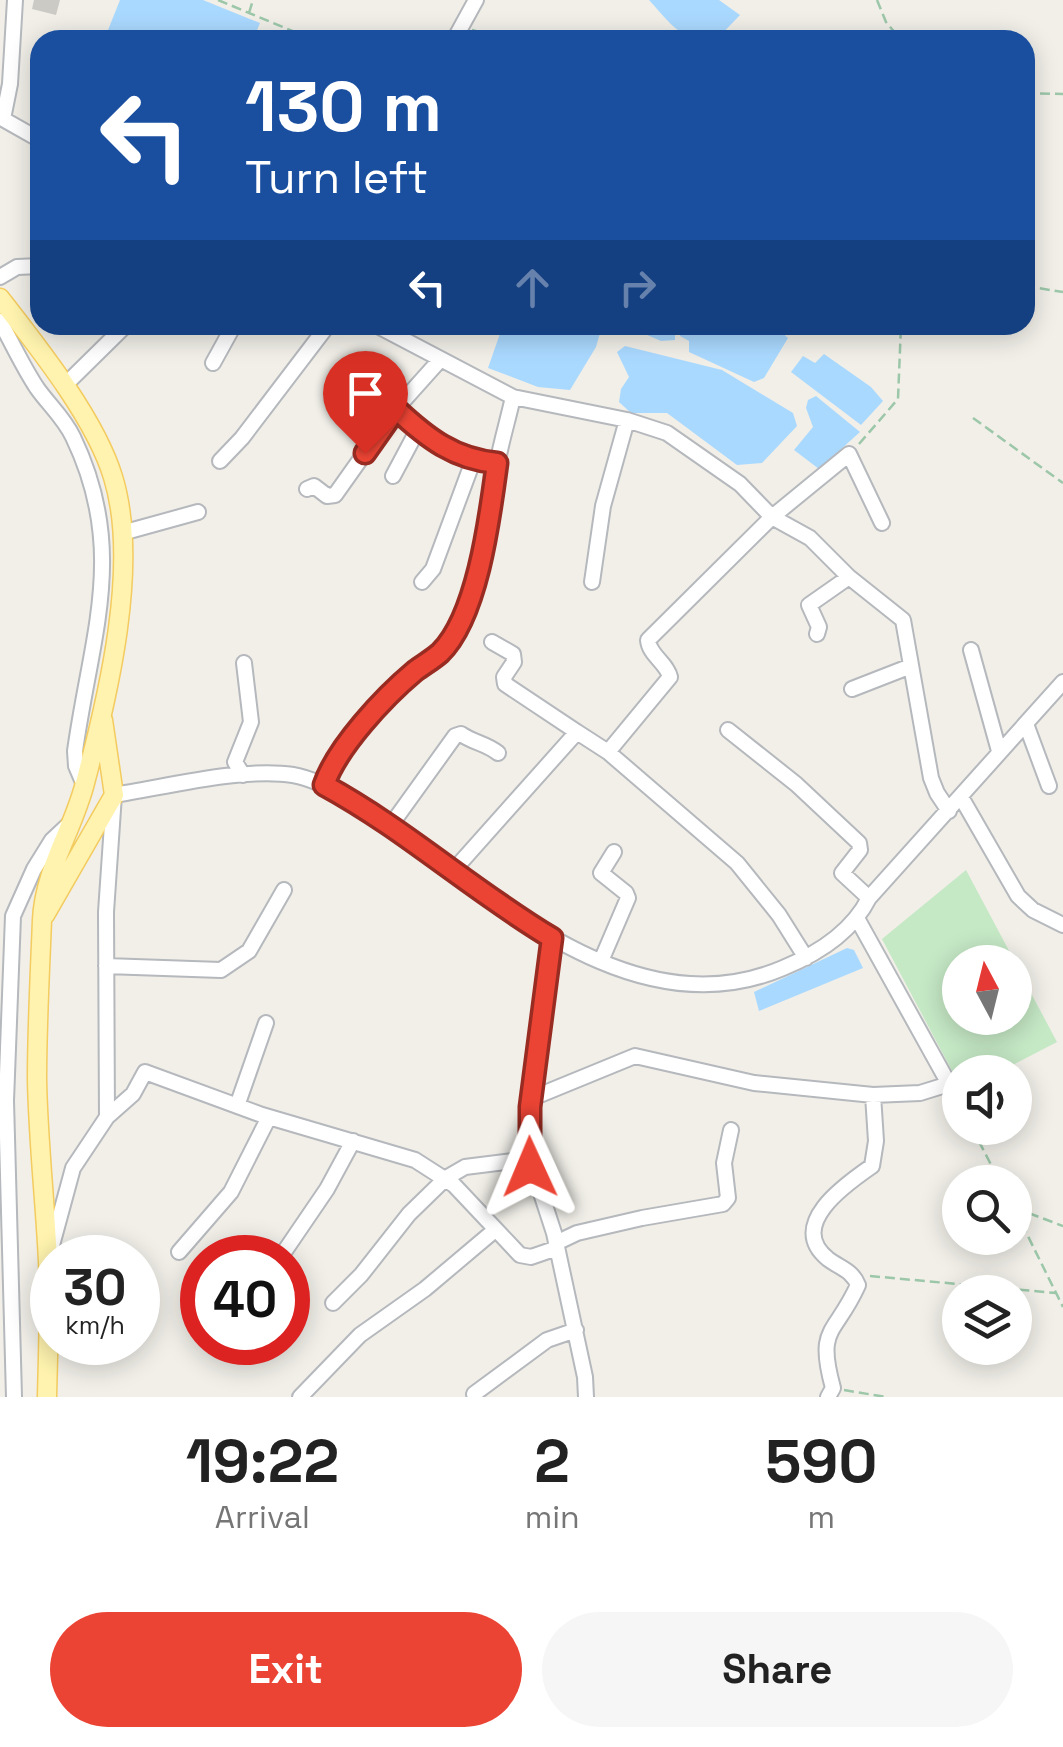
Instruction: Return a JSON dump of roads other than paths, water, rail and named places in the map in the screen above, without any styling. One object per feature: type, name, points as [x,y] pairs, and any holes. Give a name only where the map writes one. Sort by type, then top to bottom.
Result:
[{"type":"main road","points":[[0,298],[102,447],[122,533],[116,637],[85,787],[45,890],[38,1078],[46,1235]]},
{"type":"main road","points":[[42,920],[114,795],[101,710]]},
{"type":"main road","points":[[48,1365],[48,1397]]},
{"type":"street","points":[[16,0],[10,84],[2,116],[30,134]]},
{"type":"street","points":[[459,30],[476,0]]},
{"type":"street","points":[[0,277],[18,266],[30,266]]},
{"type":"street","points":[[0,321],[28,372],[72,434],[99,512],[104,590],[75,751],[76,766],[85,787]]},
{"type":"street","points":[[28,372],[68,393],[117,335]]},
{"type":"street","points":[[213,363],[228,335]]},
{"type":"street","points":[[220,461],[320,335]]},
{"type":"street","points":[[394,335],[513,397],[627,420],[666,433],[740,484],[772,517],[810,538],[848,576],[902,620],[931,778],[950,811]]},
{"type":"street","points":[[307,489],[314,486],[327,496],[335,495],[396,409],[439,361]]},
{"type":"street","points":[[324,785],[340,754],[366,722],[404,682],[441,652],[462,622],[490,518],[497,463],[513,397]]},
{"type":"street","points":[[396,409],[418,430],[462,458],[497,463]]},
{"type":"street","points":[[592,582],[603,506],[627,420]]},
{"type":"street","points":[[393,476],[418,430]]},
{"type":"street","points":[[608,752],[670,677],[649,648],[648,640],[772,517],[849,454],[882,523]]},
{"type":"street","points":[[422,582],[433,569],[473,461]]},
{"type":"street","points":[[99,512],[109,466]]},
{"type":"street","points":[[122,533],[198,512]]},
{"type":"street","points":[[817,634],[819,627],[810,605],[848,576]]},
{"type":"street","points":[[492,642],[513,654],[514,662],[504,676],[505,684],[608,752],[737,863],[779,914],[806,958]]},
{"type":"street","points":[[970,650],[1000,751]]},
{"type":"street","points":[[243,775],[235,762],[251,716],[244,663]]},
{"type":"street","points":[[852,689],[911,666]]},
{"type":"street","points":[[108,1117],[106,966],[114,795],[270,772],[297,776],[324,785],[391,824],[453,872],[552,938],[601,962],[689,987],[728,985],[770,974],[806,958],[858,920],[869,898],[1063,682]]},
{"type":"street","points":[[1026,724],[1049,786]]},
{"type":"street","points":[[728,730],[796,784],[859,843],[860,850],[842,874],[869,898]]},
{"type":"street","points":[[453,872],[577,732]]},
{"type":"street","points":[[391,824],[455,736],[461,734],[474,743],[484,743],[498,753]]},
{"type":"street","points":[[961,797],[1018,896],[1033,910],[1062,923]]},
{"type":"street","points":[[9,1386],[6,1102],[14,916],[52,840],[72,821]]},
{"type":"street","points":[[601,962],[628,898],[602,874],[614,852]]},
{"type":"street","points":[[106,966],[221,970],[249,952],[284,890]]},
{"type":"street","points":[[530,1099],[635,1056],[754,1082],[874,1095],[920,1093],[949,1084],[858,920]]},
{"type":"street","points":[[552,938],[530,1099],[528,1159],[556,1246],[576,1330],[586,1397]]},
{"type":"street","points":[[237,1106],[266,1023]]},
{"type":"street","points":[[128,1064],[269,1117],[415,1160],[446,1178],[512,1249],[527,1257],[577,1233],[723,1204],[728,1194],[724,1164],[731,1130]]},
{"type":"street","points":[[55,1235],[68,1180],[108,1117],[133,1094],[145,1072]]},
{"type":"street","points":[[830,1393],[826,1337],[858,1285],[854,1275],[825,1256],[814,1239],[818,1215],[833,1194],[872,1166],[876,1141],[874,1095]]},
{"type":"street","points":[[179,1252],[230,1192],[269,1117]]},
{"type":"street","points":[[296,1235],[353,1141]]},
{"type":"street","points":[[333,1303],[361,1275],[409,1214],[446,1178],[465,1167],[528,1159]]},
{"type":"street","points":[[301,1397],[360,1335],[425,1289],[495,1230]]},
{"type":"street","points":[[474,1394],[547,1340],[576,1330]]},
{"type":"water","points":[[120,0],[203,0],[260,23],[257,30],[108,30]]},
{"type":"water","points":[[649,0],[719,0],[740,15],[726,30],[679,30]]},
{"type":"water","points":[[500,335],[599,335],[570,390],[538,387],[488,368]]},
{"type":"water","points":[[647,335],[675,335],[675,340],[661,341]]},
{"type":"water","points":[[680,336],[788,338],[764,378],[754,382],[689,352],[689,341]]},
{"type":"water","points":[[625,346],[722,370],[793,413],[797,426],[762,463],[737,465],[667,413],[631,413],[619,402],[629,377],[617,352]]},
{"type":"water","points":[[824,354],[871,387],[883,401],[861,425],[791,372],[803,356],[815,363]]},
{"type":"water","points":[[816,396],[860,432],[819,469],[794,450],[813,427],[806,408],[808,400]]},
{"type":"water","points":[[847,948],[854,950],[863,968],[759,1011],[754,992]]}]
